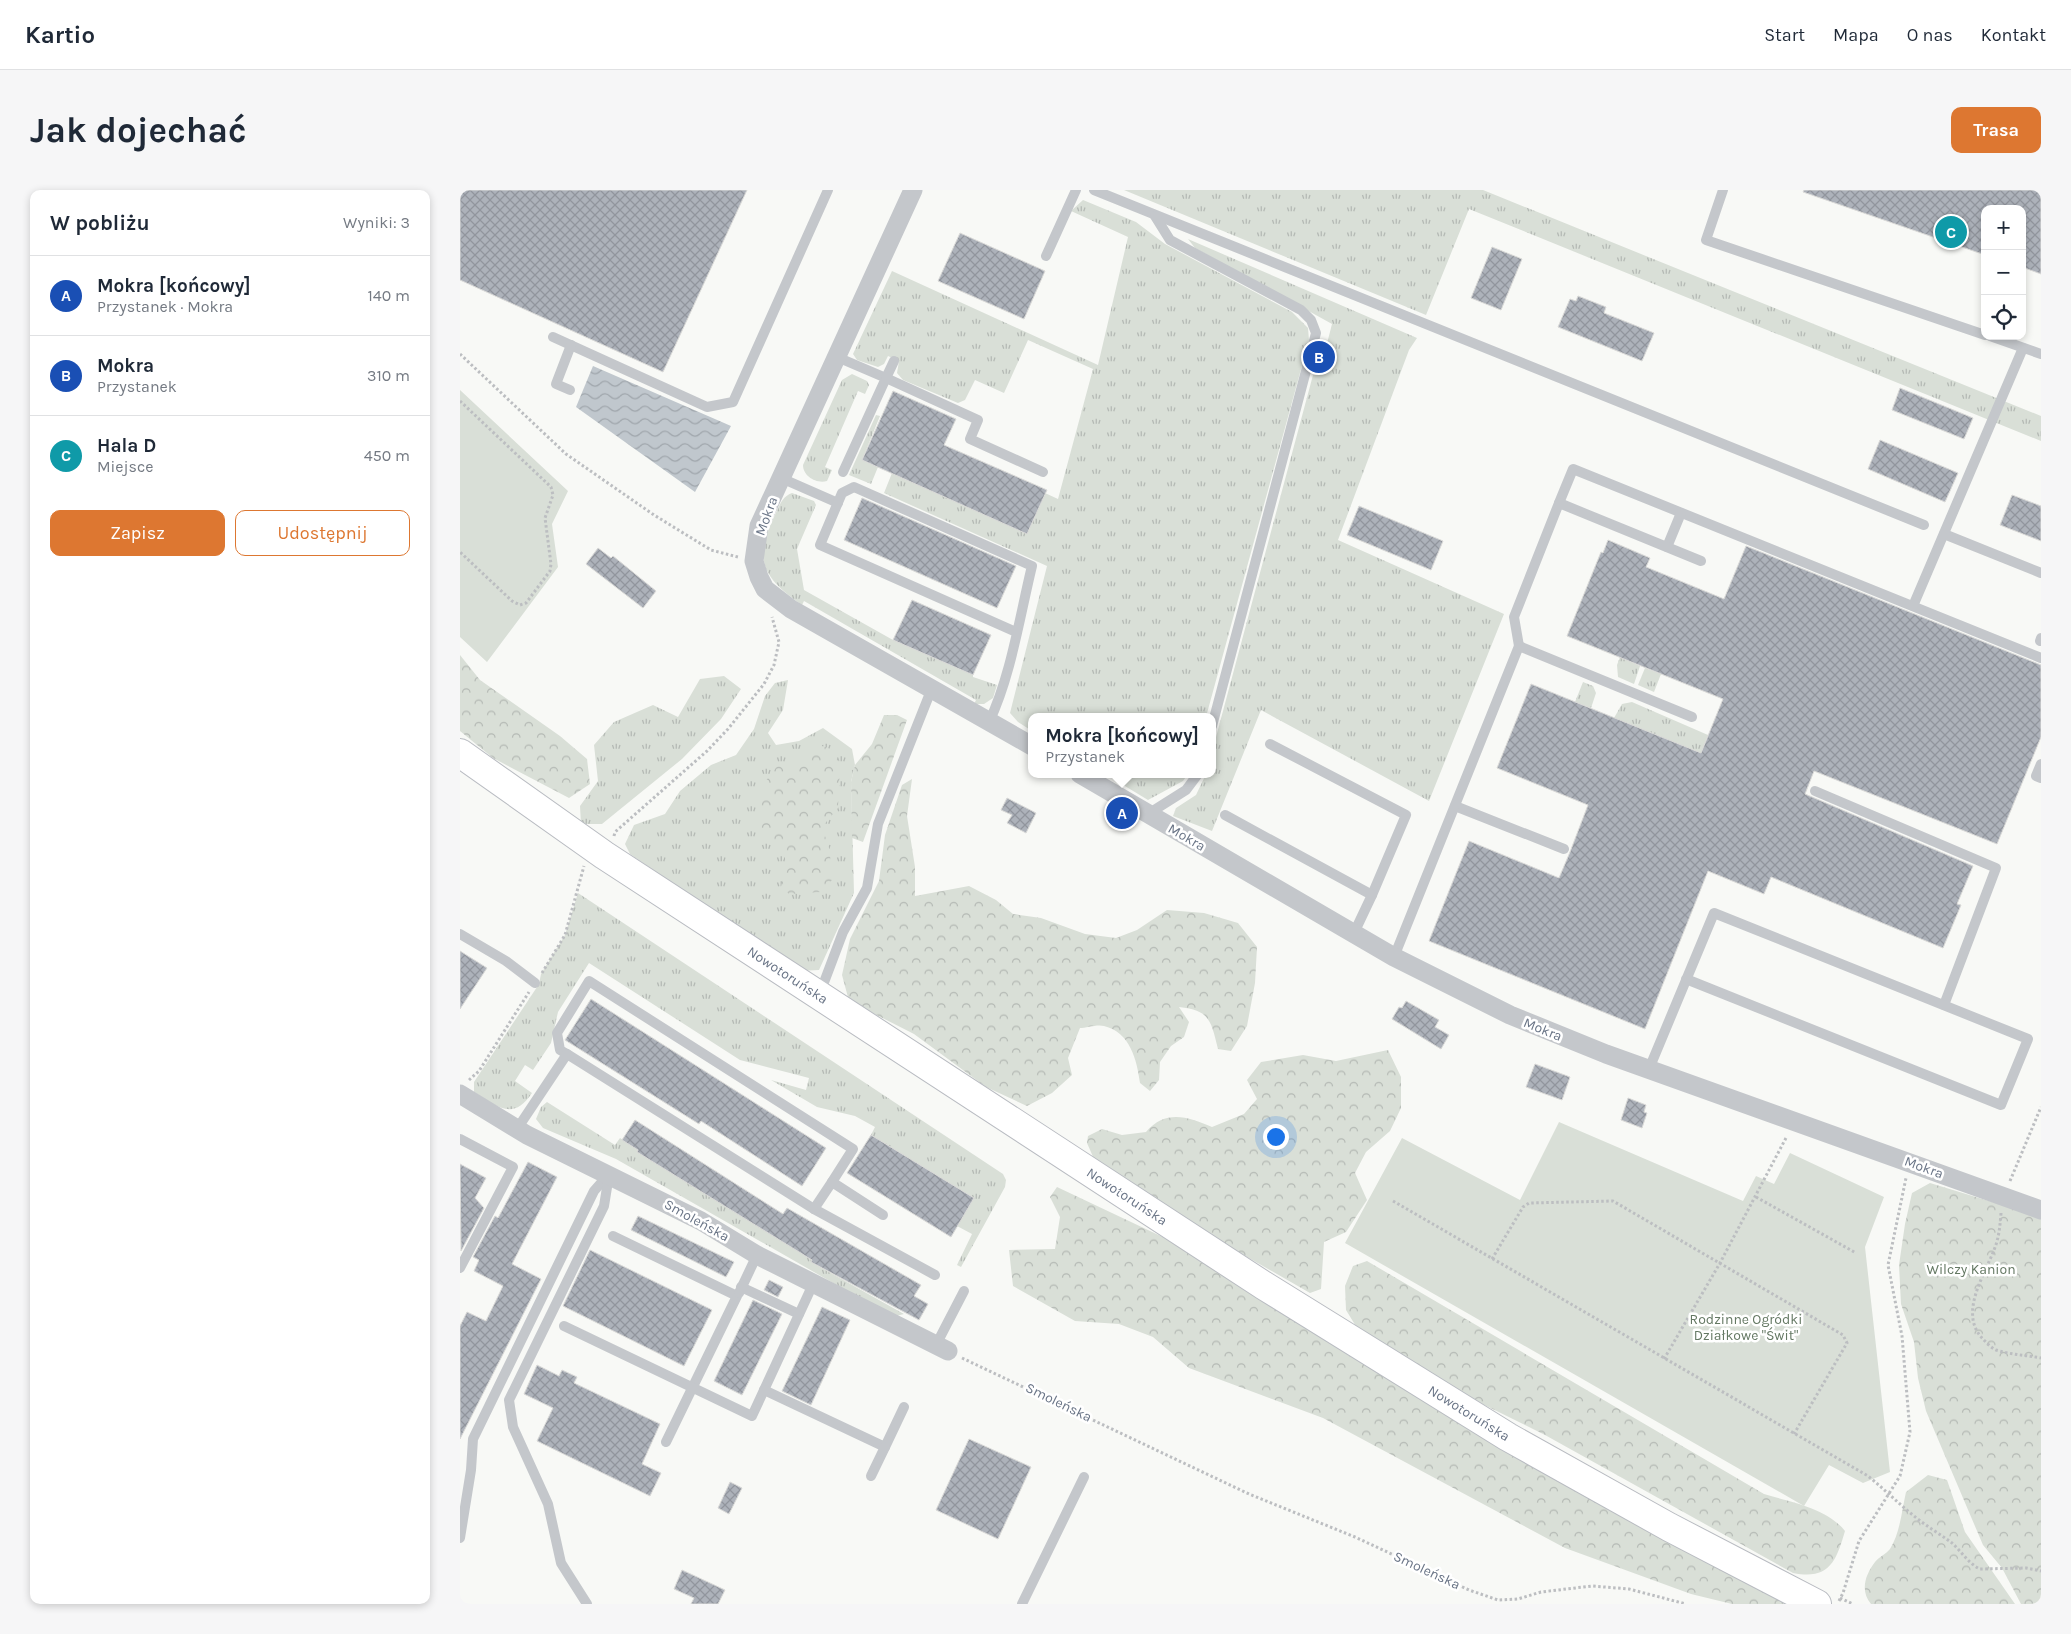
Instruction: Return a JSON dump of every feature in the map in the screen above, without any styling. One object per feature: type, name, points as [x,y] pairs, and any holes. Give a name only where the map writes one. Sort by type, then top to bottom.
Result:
[{"type":"main road","name":"Nowotoruńska","points":[[460,753],[604,855],[1263,1285],[1508,1436],[1669,1527],[1829,1601]]},
{"type":"street","name":"Mokra","points":[[754,562],[759,526],[913,190]]},
{"type":"street","points":[[754,562],[765,589],[791,609],[1028,744]]},
{"type":"street","name":"Mokra","points":[[1087,778],[1394,957],[1510,1015],[1649,1069],[1910,1162],[2004,1202],[2041,1210]]},
{"type":"street","name":"Smoleńska","points":[[460,1094],[517,1129],[701,1221],[757,1255],[942,1348]]},
{"type":"lane","points":[[553,337],[707,407],[733,402],[828,190]]},
{"type":"lane","points":[[1046,256],[1076,190]]},
{"type":"lane","points":[[1094,190],[1924,526]]},
{"type":"lane","points":[[1723,190],[1706,240],[1981,333]]},
{"type":"lane","points":[[1155,216],[1170,240],[1301,310],[1311,320],[1316,333],[1215,713]]},
{"type":"lane","points":[[2001,340],[2041,354]]},
{"type":"lane","points":[[570,390],[556,384],[571,346]]},
{"type":"lane","points":[[1913,606],[2023,348]]},
{"type":"lane","points":[[837,357],[978,420],[970,439],[1043,472]]},
{"type":"lane","points":[[843,472],[894,361]]},
{"type":"lane","points":[[1394,957],[1519,646],[1514,617],[1573,469],[2041,658]]},
{"type":"lane","points":[[781,478],[838,503]]},
{"type":"lane","points":[[989,722],[998,702],[1016,632],[1032,566],[854,487],[842,493],[820,545],[1016,632]]},
{"type":"lane","points":[[1559,503],[1701,561]]},
{"type":"lane","points":[[1667,547],[1681,513]]},
{"type":"lane","points":[[1944,534],[2041,573]]},
{"type":"lane","points":[[1519,646],[1692,717]]},
{"type":"lane","points":[[819,994],[843,932],[867,888],[878,824],[932,688]]},
{"type":"lane","points":[[1270,744],[1406,814],[1354,934]]},
{"type":"lane","points":[[2041,764],[2036,776],[2041,778]]},
{"type":"lane","points":[[1148,814],[1186,790],[1195,778]]},
{"type":"lane","points":[[1815,792],[1996,868],[1944,1005]]},
{"type":"lane","points":[[1455,806],[1564,849]]},
{"type":"lane","points":[[1225,815],[1372,895]]},
{"type":"lane","points":[[1649,1069],[1686,979],[1714,913],[2028,1039],[2001,1105],[1686,979]]},
{"type":"lane","points":[[460,934],[506,961],[535,983]]},
{"type":"lane","points":[[814,1209],[853,1149],[589,981],[557,1033],[560,1050],[814,1209],[935,1275]]},
{"type":"lane","points":[[517,1129],[567,1054]]},
{"type":"lane","points":[[460,1139],[513,1167],[460,1268]]},
{"type":"lane","points":[[460,1538],[471,1470],[473,1439],[594,1191],[609,1175]]},
{"type":"lane","points":[[587,1604],[561,1563],[548,1504],[513,1428],[509,1400],[604,1206],[609,1175]]},
{"type":"lane","points":[[832,1182],[883,1215]]},
{"type":"lane","points":[[613,1236],[739,1292],[799,1314]]},
{"type":"lane","points":[[666,1442],[757,1255]]},
{"type":"lane","points":[[564,1326],[752,1416],[814,1282]]},
{"type":"lane","points":[[942,1348],[964,1291]]},
{"type":"lane","points":[[764,1390],[885,1447]]},
{"type":"lane","points":[[870,1476],[904,1407]]},
{"type":"lane","points":[[1022,1604],[1084,1476]]},
{"type":"path","points":[[460,354],[566,454],[654,515],[711,550],[754,562]]},
{"type":"path","points":[[460,401],[551,487],[553,495],[545,518],[551,564],[550,571],[526,603],[520,605],[512,601],[460,552]]},
{"type":"path","points":[[604,855],[614,843],[615,832],[707,751],[728,729],[764,684],[774,666],[779,642],[765,602],[765,589]]},
{"type":"path","points":[[2041,1106],[2004,1202],[2000,1232],[1994,1251],[1976,1290],[1973,1321],[1977,1333],[1993,1349],[2020,1357],[2041,1358]]},
{"type":"path","points":[[1664,1359],[1720,1263],[1795,1121]]},
{"type":"path","points":[[1829,1601],[1844,1593],[1859,1541],[1900,1476],[1910,1432],[1902,1336],[1888,1265],[1910,1162]]},
{"type":"path","points":[[1756,1197],[1856,1253]]},
{"type":"path","points":[[1393,1201],[1868,1476],[1889,1492],[1914,1517],[1966,1555],[1974,1566],[1980,1569],[2026,1568],[2041,1570]]},
{"type":"path","points":[[1492,1259],[1523,1207],[1529,1203],[1613,1201],[1720,1263],[1843,1335],[1847,1343],[1794,1434]]},
{"type":"path","name":"Smoleńska","points":[[942,1348],[1249,1494],[1355,1536],[1469,1590],[1498,1600],[1518,1599],[1541,1592],[1592,1586],[1629,1589],[1686,1604]]},
{"type":"path","points":[[1498,1600],[1503,1604]]},
{"type":"path","points":[[1829,1601],[1838,1604]]},
{"type":"path","points":[[1829,1601],[1853,1604]]},
{"type":"green space","points":[[1124,190],[1483,190],[2041,416],[2041,441],[1469,209],[1426,315]]},
{"type":"green space","points":[[1083,200],[1136,222],[1165,244],[1292,312],[1308,328],[1309,340],[1207,713],[1028,713],[1028,728],[1018,722],[1010,713],[1047,566],[884,493],[892,473],[1027,533],[1045,493],[1058,499],[1093,369],[1028,340],[1004,393],[975,380],[965,400],[958,403],[903,380],[897,373],[899,361],[888,356],[884,364],[878,367],[857,360],[853,354],[892,271],[1098,365],[1128,237],[1071,211]]},
{"type":"green space","points":[[1188,239],[1417,338],[1409,350],[1338,540],[1504,614],[1429,801],[1261,710],[1212,831],[1173,816],[1176,808],[1196,795],[1204,778],[1216,778],[1216,737],[1313,375],[1319,375],[1332,324],[1195,248]]},
{"type":"green space","points":[[852,374],[867,381],[869,385],[865,394],[858,391],[825,467],[832,470],[827,481],[815,480],[805,473],[803,465],[842,380]]},
{"type":"green space","points":[[460,390],[568,491],[552,524],[558,567],[487,662],[460,637]]},
{"type":"green space","points":[[876,415],[880,416],[862,460],[878,467],[871,484],[849,475]]},
{"type":"green space","points":[[792,493],[814,501],[816,505],[797,549],[804,590],[893,640],[973,675],[973,677],[997,685],[993,698],[984,704],[974,704],[976,700],[804,601],[802,605],[779,586],[766,568],[763,557],[764,546],[767,532],[781,503],[785,497]]},
{"type":"green space","points":[[460,655],[480,680],[560,736],[587,759],[590,784],[569,798],[493,758],[460,731]]},
{"type":"green space","points":[[1620,657],[1640,666],[1634,684],[1618,677],[1617,665]]},
{"type":"green space","points":[[1645,668],[1661,674],[1654,692],[1638,685]]},
{"type":"green space","points":[[724,676],[741,689],[721,719],[682,759],[602,824],[581,824],[580,806],[598,781],[594,745],[614,722],[653,705],[678,717],[700,679]]},
{"type":"green space","points":[[788,680],[783,710],[768,733],[776,745],[799,741],[823,728],[852,749],[855,765],[851,782],[854,893],[819,970],[800,971],[630,854],[625,844],[634,825],[665,814],[680,791],[711,765],[736,755],[754,729],[765,696],[775,683]]},
{"type":"green space","points":[[1583,682],[1593,686],[1596,693],[1591,708],[1575,702]]},
{"type":"green space","points":[[1632,702],[1708,735],[1701,753],[1614,718],[1622,704]]},
{"type":"green space","points":[[884,715],[897,715],[907,720],[863,842],[852,838],[851,782],[855,765],[872,744]]},
{"type":"green space","points":[[823,746],[835,751],[840,765],[838,808],[822,827],[829,848],[833,879],[821,892],[789,894],[781,887],[785,869],[785,851],[762,830],[758,803],[765,782],[778,765],[800,760]]},
{"type":"green space","points":[[1112,778],[1185,778],[1183,781],[1148,800]]},
{"type":"green space","points":[[912,779],[907,816],[915,867],[915,896],[969,886],[996,900],[1013,914],[1041,918],[1085,934],[1116,938],[1137,930],[1167,910],[1204,913],[1238,923],[1257,947],[1255,983],[1247,1026],[1231,1051],[1218,1049],[1211,1024],[1203,1014],[1179,1007],[1189,1022],[1184,1037],[1171,1046],[1160,1062],[1159,1080],[1150,1091],[1140,1083],[1137,1065],[1131,1048],[1120,1034],[1104,1026],[1080,1028],[1068,1058],[1072,1075],[1052,1093],[1027,1106],[986,1087],[914,1034],[849,1001],[842,975],[850,939],[879,881],[885,835],[902,785]]},
{"type":"green space","points":[[578,893],[1003,1174],[1006,1180],[1005,1187],[961,1267],[957,1265],[972,1234],[957,1226],[974,1198],[871,1135],[875,1127],[855,1116],[817,1107],[771,1080],[806,1090],[809,1078],[740,1060],[589,963],[558,1012],[551,1043],[533,1070],[525,1065],[515,1081],[532,1093],[525,1102],[518,1107],[504,1109],[474,1092],[474,1082],[539,984],[541,974],[565,935]]},
{"type":"green space","points":[[1388,1050],[1401,1077],[1401,1108],[1390,1131],[1366,1152],[1355,1173],[1367,1200],[1346,1232],[1324,1242],[1321,1289],[1310,1293],[1174,1215],[1094,1159],[1087,1143],[1088,1136],[1102,1129],[1122,1135],[1146,1132],[1161,1120],[1178,1117],[1194,1120],[1212,1127],[1244,1114],[1257,1099],[1247,1080],[1261,1062],[1303,1055],[1336,1061]]},
{"type":"green space","points":[[547,1102],[615,1145],[620,1138],[638,1150],[638,1152],[812,1260],[811,1262],[904,1314],[896,1316],[884,1312],[616,1159],[543,1128],[536,1119],[541,1107]]},
{"type":"green space","name":"Rodzinne Ogródki Działkowe \"Świt\"","points":[[1559,1122],[1743,1201],[1756,1176],[1774,1184],[1790,1153],[1884,1197],[1865,1247],[1890,1472],[1863,1483],[1829,1465],[1804,1506],[1345,1243],[1402,1138],[1520,1200]]},
{"type":"green space","name":"Wilczy Kanion","points":[[1930,1183],[2041,1217],[2041,1604],[2021,1604],[2002,1568],[1983,1545],[1926,1411],[1918,1378],[1914,1342],[1901,1304],[1899,1265],[1912,1193]]},
{"type":"green space","points":[[1057,1187],[1167,1239],[1793,1604],[1732,1604],[1691,1594],[1565,1548],[1323,1418],[1189,1368],[1153,1337],[1119,1324],[1075,1321],[1013,1286],[1009,1250],[1055,1249],[1060,1217],[1050,1197]]},
{"type":"green space","points":[[1367,1261],[1764,1494],[1797,1503],[1829,1517],[1845,1531],[1834,1560],[1823,1571],[1815,1574],[1793,1573],[1545,1435],[1442,1384],[1357,1328],[1346,1310],[1345,1286],[1353,1266]]},
{"type":"green space","points":[[1928,1475],[1947,1480],[1965,1532],[2015,1604],[1871,1604],[1866,1594],[1866,1578],[1875,1562],[1890,1549],[1893,1543],[1906,1492]]},
{"type":"water","points":[[593,366],[731,426],[695,492],[576,407]]},
{"type":"building","points":[[460,190],[747,190],[663,372],[460,280]]},
{"type":"building","points":[[1804,190],[2041,190],[2041,274],[2026,268],[2026,205],[1981,205],[1981,254],[1803,192]]},
{"type":"building","points":[[960,233],[1045,271],[1024,319],[938,281]]},
{"type":"building","points":[[1492,247],[1522,259],[1501,310],[1471,298]]},
{"type":"building","points":[[1578,296],[1606,307],[1604,313],[1654,333],[1642,361],[1558,327],[1570,299],[1576,301]]},
{"type":"building","points":[[1900,388],[1973,418],[1964,439],[1892,410]]},
{"type":"building","points":[[893,391],[956,419],[944,445],[1047,490],[1027,534],[862,460]]},
{"type":"building","points":[[1880,440],[1958,473],[1945,502],[1868,469]]},
{"type":"building","points":[[2012,495],[2041,506],[2041,541],[2000,525]]},
{"type":"building","points":[[862,498],[1016,566],[997,608],[844,540]]},
{"type":"building","points":[[1359,506],[1443,541],[1431,570],[1347,535]]},
{"type":"building","points":[[1608,540],[1650,558],[1646,567],[1724,599],[1746,546],[2041,665],[2041,737],[1997,844],[1814,771],[1805,794],[1973,866],[1957,904],[1961,905],[1943,948],[1771,877],[1764,894],[1708,871],[1645,1029],[1429,941],[1469,841],[1559,878],[1570,852],[1588,805],[1497,768],[1531,684],[1701,753],[1723,699],[1567,636],[1601,552],[1603,553]]},
{"type":"building","points":[[598,548],[611,558],[613,556],[656,591],[643,608],[586,564]]},
{"type":"building","points":[[912,600],[991,635],[973,675],[893,640]]},
{"type":"building","points":[[1007,798],[1036,813],[1026,833],[1007,823],[1012,815],[1001,810]]},
{"type":"building","points":[[460,951],[487,968],[460,1009]]},
{"type":"building","points":[[591,999],[826,1148],[802,1186],[701,1121],[699,1124],[565,1040]]},
{"type":"building","points":[[1406,1001],[1439,1020],[1435,1027],[1449,1035],[1441,1049],[1392,1019],[1399,1007],[1402,1008]]},
{"type":"building","points":[[1535,1064],[1570,1077],[1562,1100],[1526,1087]]},
{"type":"building","points":[[1628,1098],[1646,1105],[1644,1112],[1647,1113],[1642,1128],[1621,1120]]},
{"type":"building","points":[[635,1120],[783,1214],[787,1208],[921,1285],[914,1296],[928,1304],[919,1320],[811,1262],[812,1260],[637,1152],[638,1150],[622,1140]]},
{"type":"building","points":[[871,1135],[974,1198],[951,1237],[847,1173]]},
{"type":"building","points":[[528,1162],[557,1177],[512,1264],[541,1279],[460,1439],[460,1326],[467,1312],[486,1321],[503,1286],[474,1271],[479,1260],[473,1257],[495,1216],[498,1218]]},
{"type":"building","points":[[460,1164],[486,1178],[475,1198],[484,1208],[461,1251]]},
{"type":"building","points":[[638,1216],[734,1262],[726,1277],[631,1230]]},
{"type":"building","points":[[590,1250],[712,1310],[684,1366],[563,1306]]},
{"type":"building","points":[[769,1280],[783,1287],[778,1297],[764,1290]]},
{"type":"building","points":[[753,1300],[782,1314],[742,1395],[714,1381]]},
{"type":"building","points":[[822,1307],[850,1320],[811,1405],[782,1391]]},
{"type":"building","points":[[537,1365],[559,1376],[562,1370],[577,1377],[574,1383],[660,1424],[642,1464],[661,1473],[650,1496],[537,1441],[553,1408],[524,1394]]},
{"type":"building","points":[[969,1439],[1031,1467],[998,1539],[936,1510]]},
{"type":"building","points":[[730,1482],[742,1488],[729,1514],[718,1508]]},
{"type":"building","points":[[682,1570],[725,1590],[718,1604],[691,1604],[694,1598],[674,1589]]},
{"type":"place","name":"Hala D","points":[[1951,232]]},
{"type":"place","name":"Mokra","points":[[1319,357]]},
{"type":"place","name":"Mokra [końcowy]","points":[[1122,813]]}]
